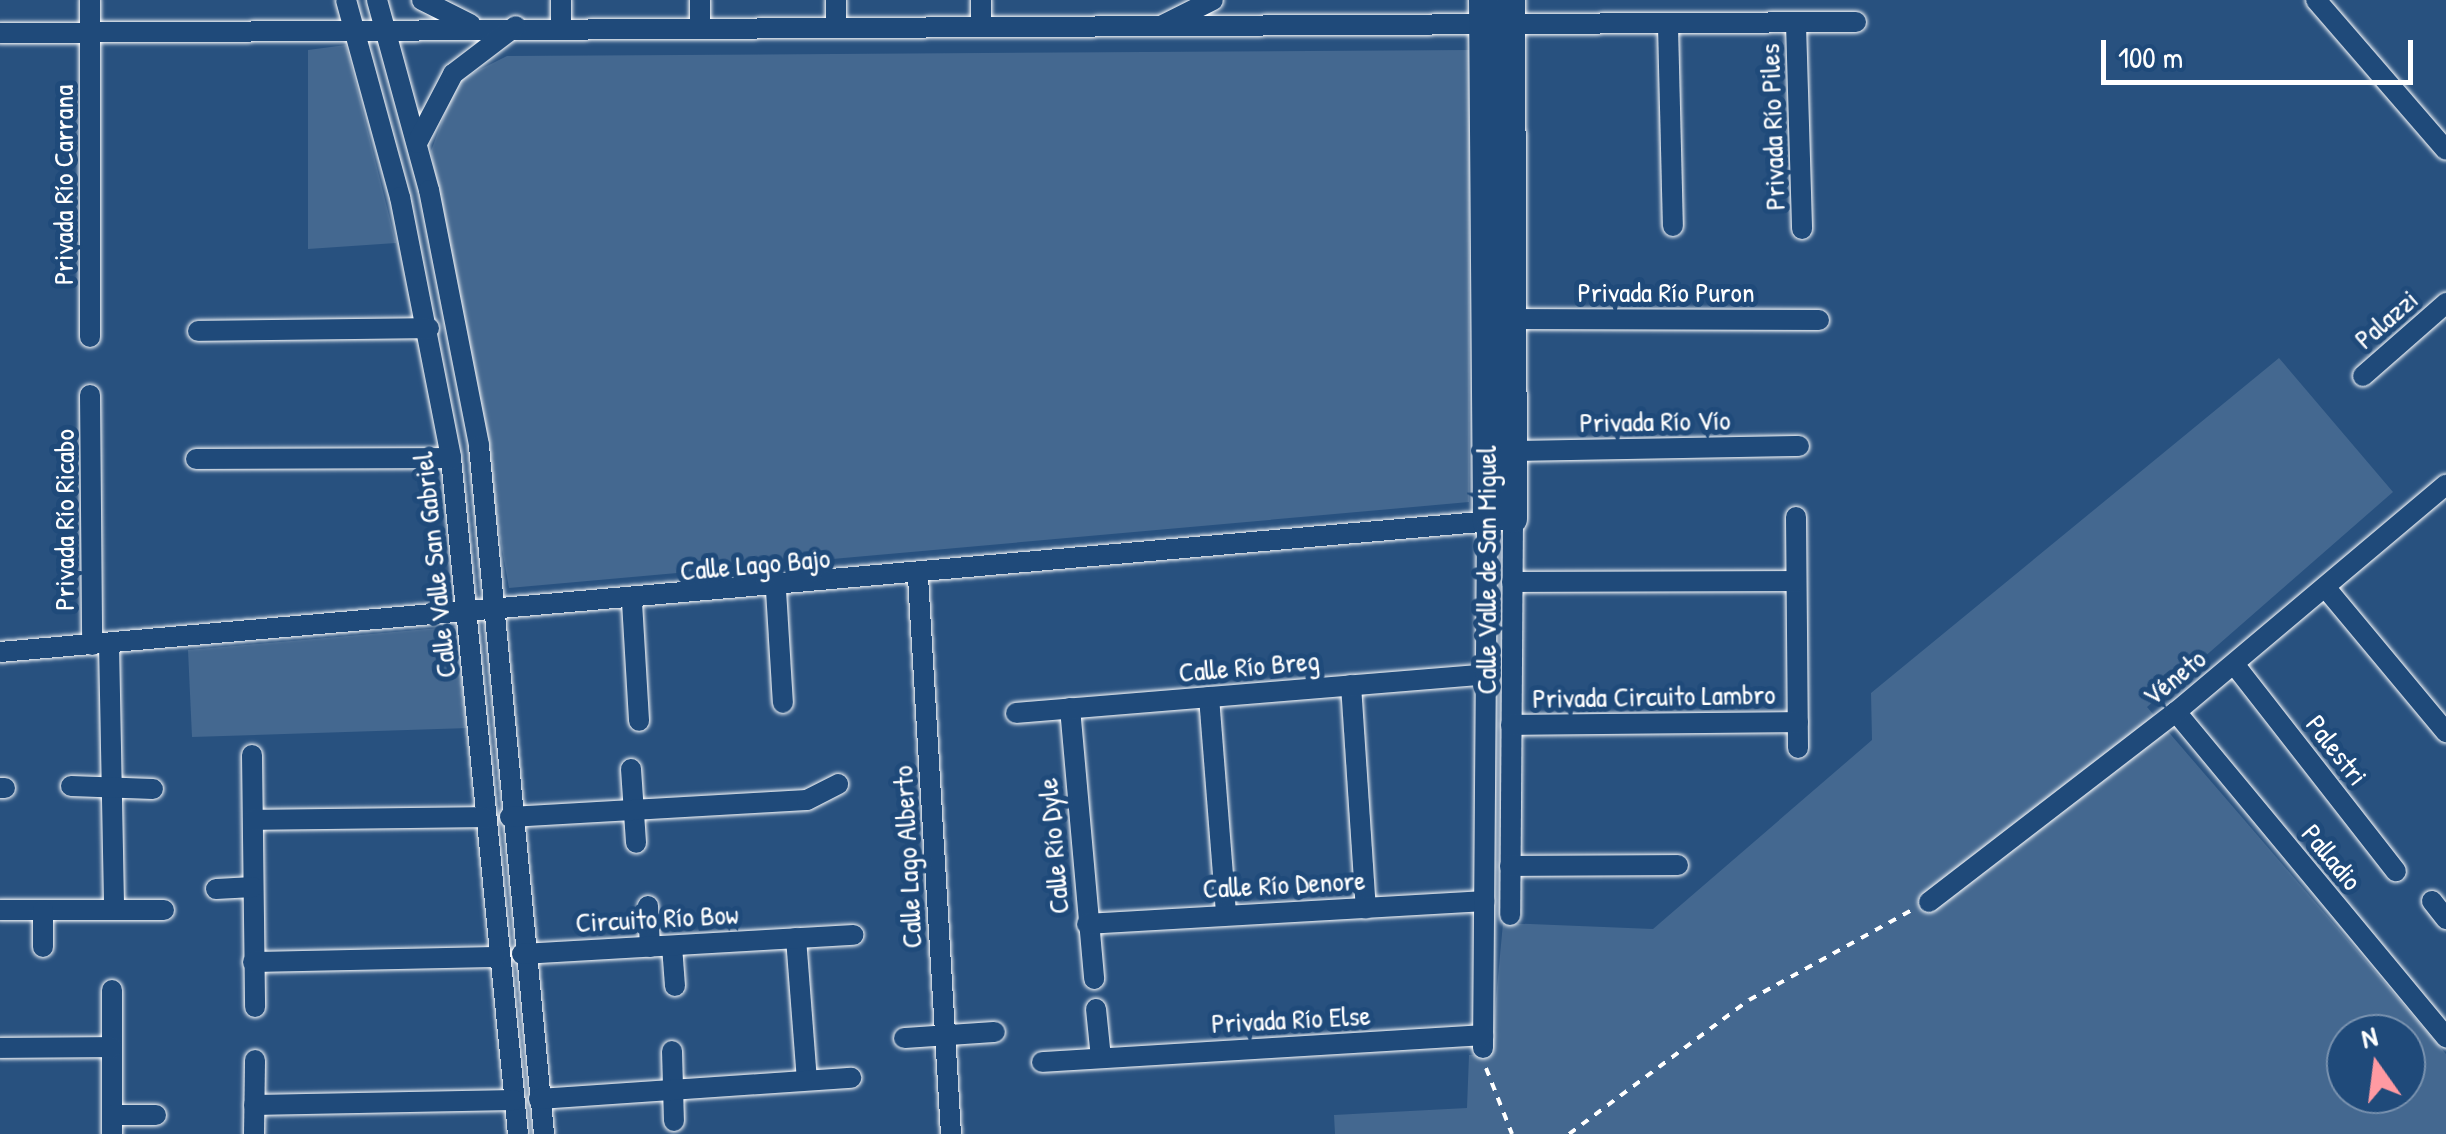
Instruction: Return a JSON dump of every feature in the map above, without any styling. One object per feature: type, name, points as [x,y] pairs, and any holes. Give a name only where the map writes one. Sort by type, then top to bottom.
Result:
[{"type":"street","name":"Privada Río Carrana","points":[[90,0],[90,336]]},
{"type":"street","name":"Calle Valle San Gabriel","points":[[346,0],[429,328],[451,458],[471,616],[496,958],[518,1134]]},
{"type":"street","name":"Calle Valle San Gabriel","points":[[377,0],[417,143],[458,315],[500,613],[510,817],[544,1134]]},
{"type":"street","points":[[422,0],[476,26]]},
{"type":"street","points":[[560,26],[561,0]]},
{"type":"street","points":[[700,0],[700,25]]},
{"type":"street","points":[[836,0],[836,25]]},
{"type":"street","points":[[981,0],[981,25]]},
{"type":"street","points":[[1155,29],[1213,0]]},
{"type":"street","points":[[2316,0],[2446,150]]},
{"type":"street","points":[[0,33],[700,25],[1155,29],[1497,14],[1668,26],[1856,22]]},
{"type":"street","name":"Calle Valle de San Miguel","points":[[1483,1042],[1486,674],[1500,521],[1511,450],[1513,318],[1497,14]]},
{"type":"street","name":"Calle Valle de San Miguel","points":[[1497,14],[1500,521],[1512,582],[1510,915]]},
{"type":"street","name":"Privada Río Piles","points":[[1796,24],[1802,229]]},
{"type":"street","points":[[417,143],[453,74],[516,26]]},
{"type":"street","points":[[1668,26],[1673,226]]},
{"type":"street","name":"Palazzi","points":[[2363,376],[2446,303]]},
{"type":"street","name":"Privada Río Puron","points":[[1513,318],[1819,320]]},
{"type":"street","points":[[198,331],[429,328]]},
{"type":"street","name":"Privada Río Ricabo","points":[[90,395],[101,644],[113,788],[114,910]]},
{"type":"street","name":"Privada Río Vío","points":[[1511,450],[1799,446]]},
{"type":"street","points":[[196,459],[451,458]]},
{"type":"street","name":"Véneto","points":[[1928,902],[2176,712],[2446,485]]},
{"type":"street","name":"Privada Circuito Lambro","points":[[1796,518],[1798,748]]},
{"type":"street","name":"Calle Lago Bajo","points":[[0,652],[776,590],[1500,521]]},
{"type":"street","name":"Calle Lago Alberto","points":[[918,577],[951,1134]]},
{"type":"street","points":[[1512,582],[1796,581]]},
{"type":"street","points":[[2325,586],[2446,732]]},
{"type":"street","points":[[776,590],[783,703]]},
{"type":"street","points":[[632,602],[639,721]]},
{"type":"street","name":"Palestri","points":[[2234,664],[2396,870]]},
{"type":"street","name":"Calle Río Breg","points":[[1016,713],[1486,674]]},
{"type":"street","points":[[1351,686],[1366,908]]},
{"type":"street","points":[[1209,696],[1226,914]]},
{"type":"street","name":"Calle Río Dyle","points":[[1070,708],[1094,979]]},
{"type":"street","name":"Palladio","points":[[2176,712],[2446,1037]]},
{"type":"street","name":"Privada Circuito Lambro","points":[[1511,725],[1798,722]]},
{"type":"street","points":[[252,755],[255,1007]]},
{"type":"street","points":[[631,770],[636,844]]},
{"type":"street","points":[[510,817],[807,800],[838,784]]},
{"type":"street","points":[[71,786],[153,789]]},
{"type":"street","points":[[253,820],[484,817]]},
{"type":"street","points":[[1510,866],[1678,866]]},
{"type":"street","points":[[216,890],[253,887]]},
{"type":"street","name":"Calle Río Denore","points":[[1087,924],[1484,900]]},
{"type":"street","points":[[2432,901],[2446,919]]},
{"type":"street","points":[[648,906],[650,947]]},
{"type":"street","points":[[0,910],[164,910]]},
{"type":"street","points":[[43,910],[43,947]]},
{"type":"street","name":"Circuito Río Bow","points":[[522,954],[853,935]]},
{"type":"street","points":[[796,938],[807,1080]]},
{"type":"street","points":[[672,946],[675,986]]},
{"type":"street","points":[[253,962],[496,958]]},
{"type":"street","points":[[112,990],[112,1125],[156,1114]]},
{"type":"street","points":[[1096,1010],[1101,1058]]},
{"type":"street","points":[[904,1038],[995,1032]]},
{"type":"street","name":"Privada Río Else","points":[[1042,1062],[1483,1042]]},
{"type":"street","points":[[0,1048],[112,1047]]},
{"type":"street","points":[[672,1051],[674,1121]]},
{"type":"street","points":[[254,1134],[255,1060]]},
{"type":"street","points":[[539,1099],[674,1086],[851,1078]]},
{"type":"street","points":[[254,1105],[514,1100]]},
{"type":"path","points":[[1570,1134],[1749,1000],[1928,902]]},
{"type":"path","points":[[1483,1042],[1512,1134]]},
{"type":"shaded area","points":[[346,45],[396,243],[308,249],[308,50]]},
{"type":"shaded area","points":[[1469,50],[1469,502],[509,588],[431,151],[457,81],[507,56]]},
{"type":"shaded area","points":[[2279,358],[2393,492],[2147,707],[2412,1014],[2326,1014],[2326,1114],[2426,1114],[2426,1031],[2446,1054],[2446,1134],[1335,1134],[1334,1115],[1467,1108],[1469,1055],[1491,1053],[1503,923],[1653,929],[1872,740],[1871,693]]},
{"type":"shaded area","points":[[462,626],[469,728],[192,737],[188,650]]}]
